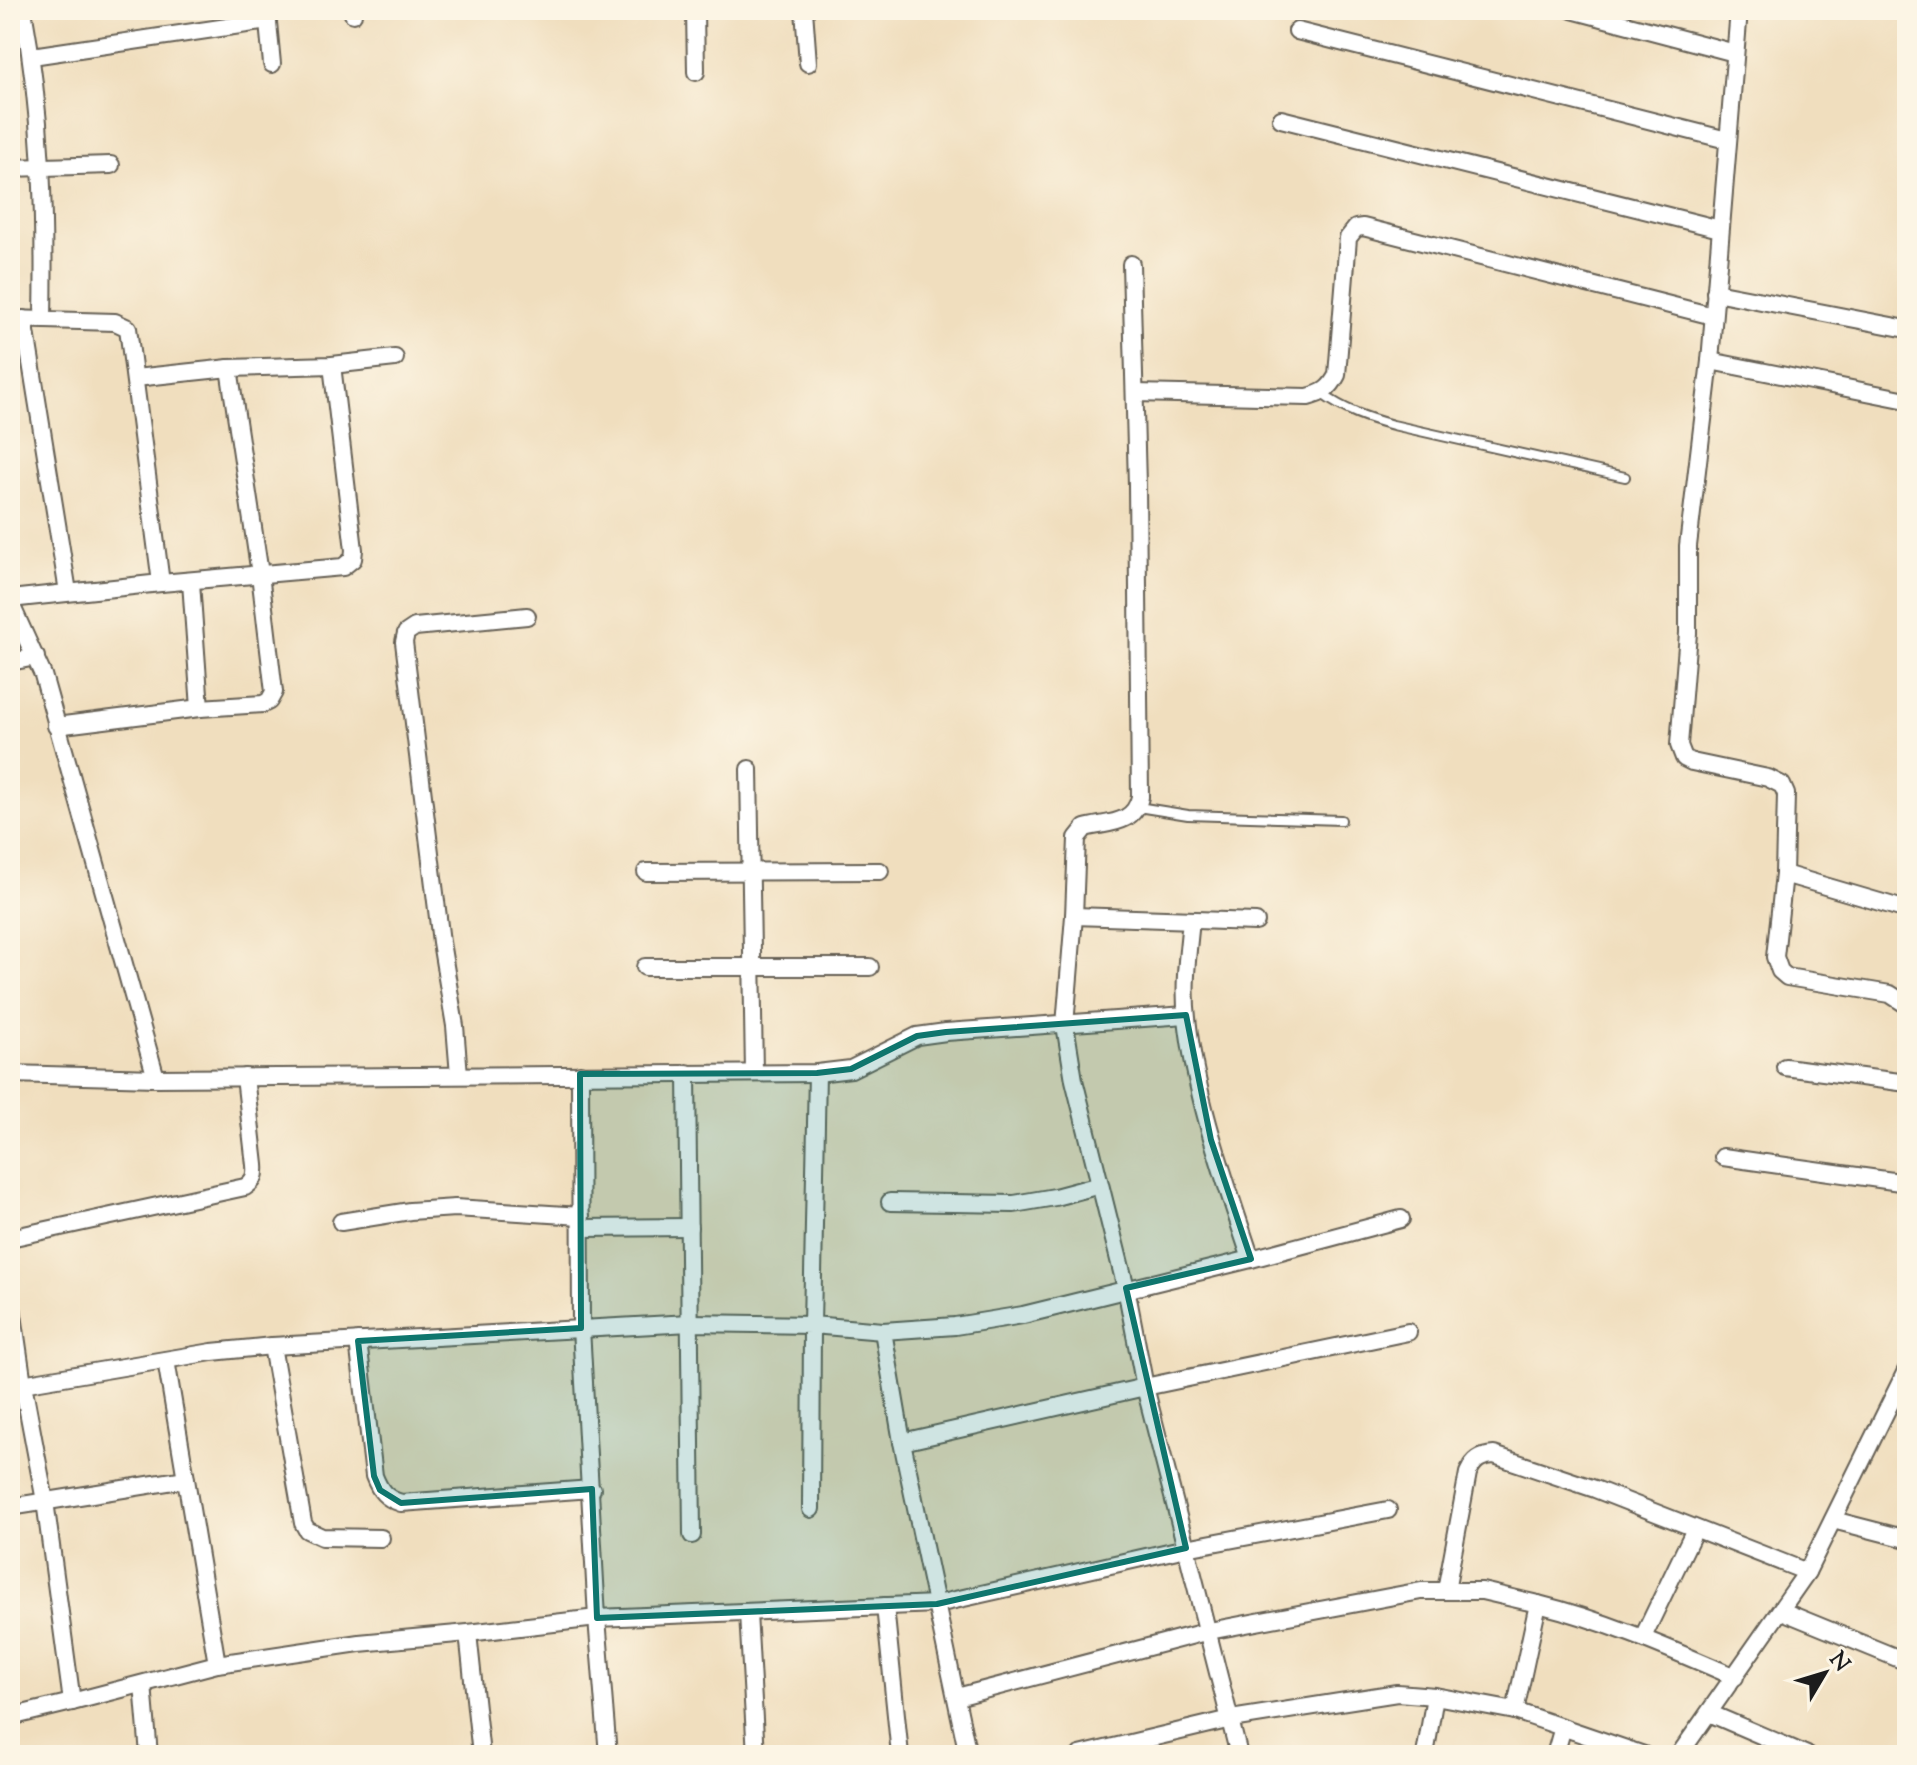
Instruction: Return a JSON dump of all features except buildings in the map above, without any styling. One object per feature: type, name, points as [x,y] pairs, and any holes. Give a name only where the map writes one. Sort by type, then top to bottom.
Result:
[{"type":"street","points":[[23,10],[32,56],[42,166],[43,319]]},
{"type":"street","points":[[695,10],[696,72]]},
{"type":"street","points":[[804,10],[808,63]]},
{"type":"street","points":[[1572,10],[1735,53]]},
{"type":"street","points":[[1739,10],[1710,361],[1688,546],[1687,648],[1679,745],[1684,758],[1692,762],[1768,778],[1782,785],[1786,794],[1784,874],[1775,957],[1780,971],[1787,977],[1890,994],[1907,1005]]},
{"type":"street","points":[[32,56],[267,16],[272,64]]},
{"type":"street","points":[[1297,31],[1727,140]]},
{"type":"street","points":[[1281,119],[1720,229]]},
{"type":"street","points":[[10,168],[111,165]]},
{"type":"street","points":[[1135,393],[1308,397],[1322,394],[1331,387],[1337,375],[1348,238],[1356,228],[1363,227],[1713,316]]},
{"type":"street","points":[[1131,264],[1138,807],[1121,821],[1085,828],[1077,838],[1065,1025],[1074,1080],[1126,1288],[1145,1387],[1239,1755]]},
{"type":"street","points":[[1715,292],[1907,329]]},
{"type":"street","points":[[68,592],[17,319],[123,324],[128,328],[161,583]]},
{"type":"street","points":[[135,378],[229,368],[332,365],[395,358]]},
{"type":"street","points":[[1710,361],[1907,400]]},
{"type":"street","points":[[156,1078],[36,657],[10,600],[343,567],[353,559],[354,550],[332,365]]},
{"type":"street","points":[[56,726],[200,708],[263,704],[272,697],[274,692],[260,574],[229,368]]},
{"type":"street","points":[[191,582],[200,708]]},
{"type":"street","points":[[459,1075],[404,642],[406,633],[415,627],[527,616]]},
{"type":"street","points":[[10,662],[36,657]]},
{"type":"street","points":[[749,769],[754,1073]]},
{"type":"street","points":[[646,872],[880,871]]},
{"type":"street","points":[[1784,874],[1907,910]]},
{"type":"street","points":[[1074,916],[1256,922]]},
{"type":"street","points":[[1191,920],[1186,1015],[1195,1074],[1211,1140],[1251,1259]]},
{"type":"street","points":[[645,967],[870,967]]},
{"type":"street","points":[[10,1074],[156,1078],[817,1073],[851,1069],[917,1036],[1186,1015]]},
{"type":"street","points":[[1785,1067],[1907,1083]]},
{"type":"street","points":[[687,1073],[692,1535]]},
{"type":"street","points":[[811,1509],[817,1073]]},
{"type":"street","points":[[580,1074],[581,1328],[608,1755]]},
{"type":"street","points":[[10,1238],[245,1187],[256,1174],[245,1077]]},
{"type":"street","points":[[1723,1157],[1907,1183]]},
{"type":"street","points":[[890,1202],[1014,1204],[1100,1185]]},
{"type":"street","points":[[341,1222],[410,1211],[455,1208],[581,1222],[689,1227]]},
{"type":"street","points":[[17,1385],[272,1346],[690,1323],[812,1325],[883,1331],[955,1326],[1023,1315],[1401,1219]]},
{"type":"street","points":[[10,1294],[17,1385],[45,1501],[72,1702]]},
{"type":"street","points":[[883,1331],[902,1442],[968,1755]]},
{"type":"street","points":[[902,1442],[1408,1332]]},
{"type":"street","points":[[358,1341],[374,1476],[380,1490],[389,1499],[401,1503],[592,1489]]},
{"type":"street","points":[[272,1346],[303,1523],[307,1530],[322,1537],[381,1538]]},
{"type":"street","points":[[166,1360],[217,1664]]},
{"type":"street","points":[[1679,1755],[1807,1572],[1907,1369]]},
{"type":"street","points":[[1446,1590],[1468,1473],[1473,1462],[1494,1455],[1552,1474],[1807,1572]]},
{"type":"street","points":[[10,1507],[186,1479]]},
{"type":"street","points":[[10,1717],[217,1664],[359,1643],[597,1618],[937,1604],[1186,1548],[1388,1510]]},
{"type":"street","points":[[1833,1520],[1907,1539]]},
{"type":"street","points":[[1643,1637],[1695,1529]]},
{"type":"street","points":[[957,1697],[1209,1631],[1421,1591],[1446,1590],[1482,1591],[1577,1614],[1643,1637],[1735,1677]]},
{"type":"street","points":[[1515,1711],[1538,1604]]},
{"type":"street","points":[[885,1606],[900,1755]]},
{"type":"street","points":[[1782,1611],[1907,1662]]},
{"type":"street","points":[[748,1613],[756,1755]]},
{"type":"street","points":[[468,1633],[481,1755]]},
{"type":"street","points":[[143,1684],[149,1755]]},
{"type":"street","points":[[1080,1755],[1231,1719],[1397,1693],[1435,1696],[1515,1711],[1644,1755]]},
{"type":"street","points":[[1425,1755],[1435,1696]]},
{"type":"street","points":[[1709,1713],[1807,1755]]},
{"type":"street","points":[[1555,1755],[1563,1727]]},
{"type":"lane","points":[[1322,394],[1363,417],[1625,477]]},
{"type":"lane","points":[[1138,807],[1188,815],[1341,820]]},
{"type":"highlighted area","points":[[1186,1015],[1211,1140],[1251,1259],[1126,1288],[1186,1548],[937,1604],[597,1618],[592,1489],[401,1503],[380,1490],[374,1476],[358,1341],[581,1328],[580,1074],[817,1073],[851,1069],[917,1036]]}]
